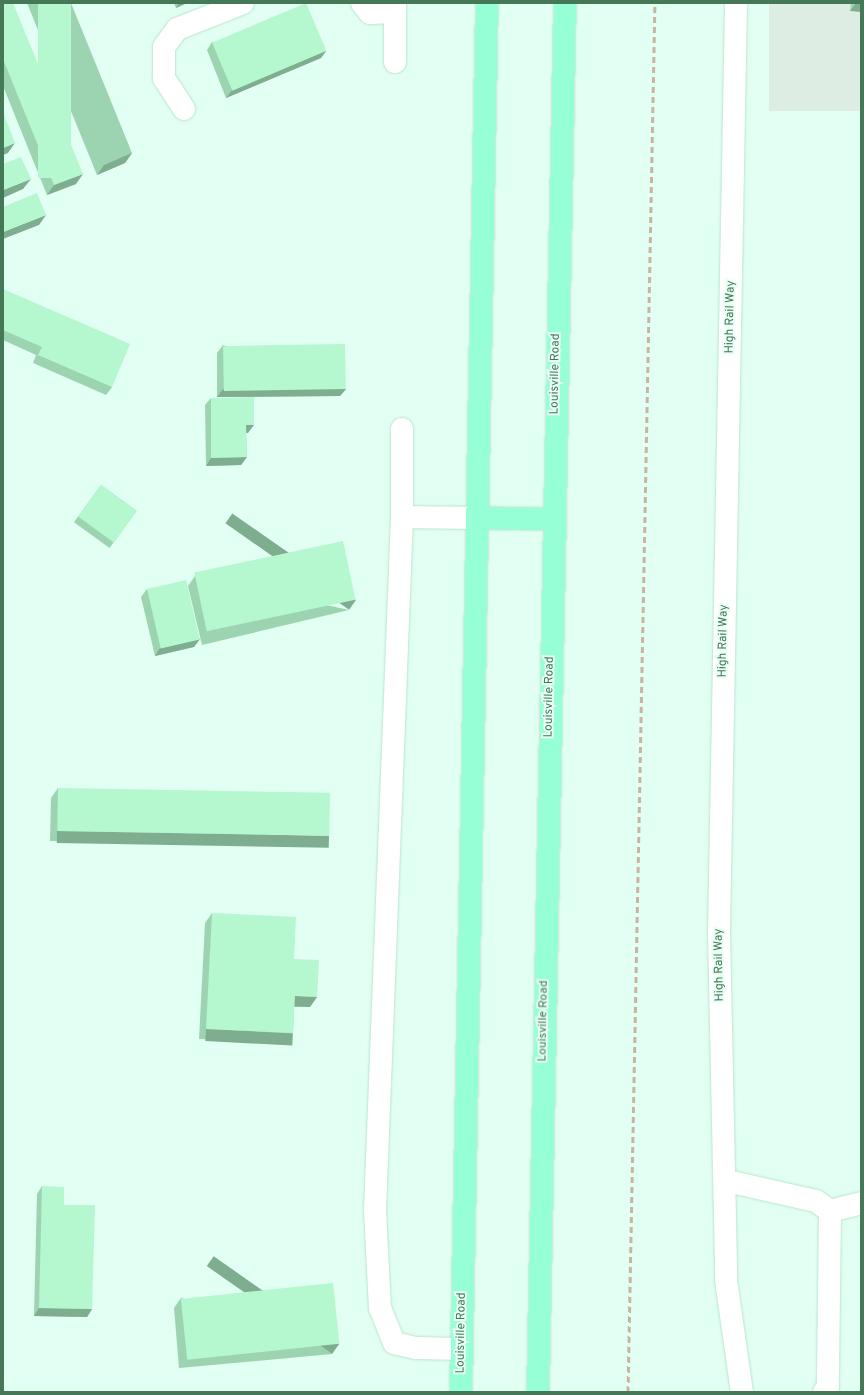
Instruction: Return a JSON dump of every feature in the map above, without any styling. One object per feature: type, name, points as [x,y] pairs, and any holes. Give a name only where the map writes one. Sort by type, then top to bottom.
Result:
[{"type":"main road","name":"Louisville Road","points":[[461,1392],[487,3]]},
{"type":"main road","name":"Louisville Road","points":[[538,1392],[553,519],[564,3]]},
{"type":"main road","points":[[478,518],[553,519]]},
{"type":"street","points":[[184,109],[164,78],[164,47],[177,29],[243,3]]},
{"type":"street","points":[[362,3],[370,13],[395,8],[395,62]]},
{"type":"street","name":"High Rail Way","points":[[736,3],[719,932],[727,1181],[726,1280],[742,1392]]},
{"type":"street","points":[[402,429],[402,517],[375,1210],[380,1308],[394,1343],[416,1348],[462,1349]]},
{"type":"street","points":[[402,517],[478,518]]},
{"type":"street","points":[[727,1181],[816,1201],[830,1211]]},
{"type":"street","points":[[830,1211],[861,1203]]},
{"type":"street","points":[[824,1392],[828,1387],[830,1211]]},
{"type":"shaded area","points":[[769,3],[861,3],[861,111],[769,111]]},
{"type":"building","points":[[3,3],[13,3],[83,174],[54,185],[3,59]]},
{"type":"building","points":[[38,3],[71,3],[71,178],[38,178]]},
{"type":"building","points":[[306,3],[326,51],[232,91],[212,43]]},
{"type":"building","points":[[3,112],[15,143],[3,148]]},
{"type":"building","points":[[21,157],[31,179],[3,190],[3,164]]},
{"type":"building","points":[[37,193],[46,215],[3,232],[3,207]]},
{"type":"building","points":[[3,289],[130,344],[112,387],[38,355],[42,347],[3,330]]},
{"type":"building","points":[[345,344],[346,389],[224,391],[223,346]]},
{"type":"building","points":[[254,397],[254,425],[246,425],[247,457],[211,458],[211,398]]},
{"type":"building","points":[[101,485],[137,511],[114,542],[78,517]]},
{"type":"building","points":[[343,541],[355,600],[207,631],[194,573]]},
{"type":"building","points":[[186,580],[200,639],[161,648],[147,589]]},
{"type":"building","points":[[58,788],[330,793],[329,836],[57,831]]},
{"type":"building","points":[[212,913],[296,917],[294,959],[319,960],[317,997],[295,996],[293,1033],[206,1029]]},
{"type":"building","points":[[42,1186],[64,1187],[64,1205],[95,1205],[92,1309],[39,1308]]},
{"type":"building","points":[[333,1283],[339,1344],[187,1360],[181,1299]]},
{"type":"railway","points":[[628,1392],[655,3]]}]
